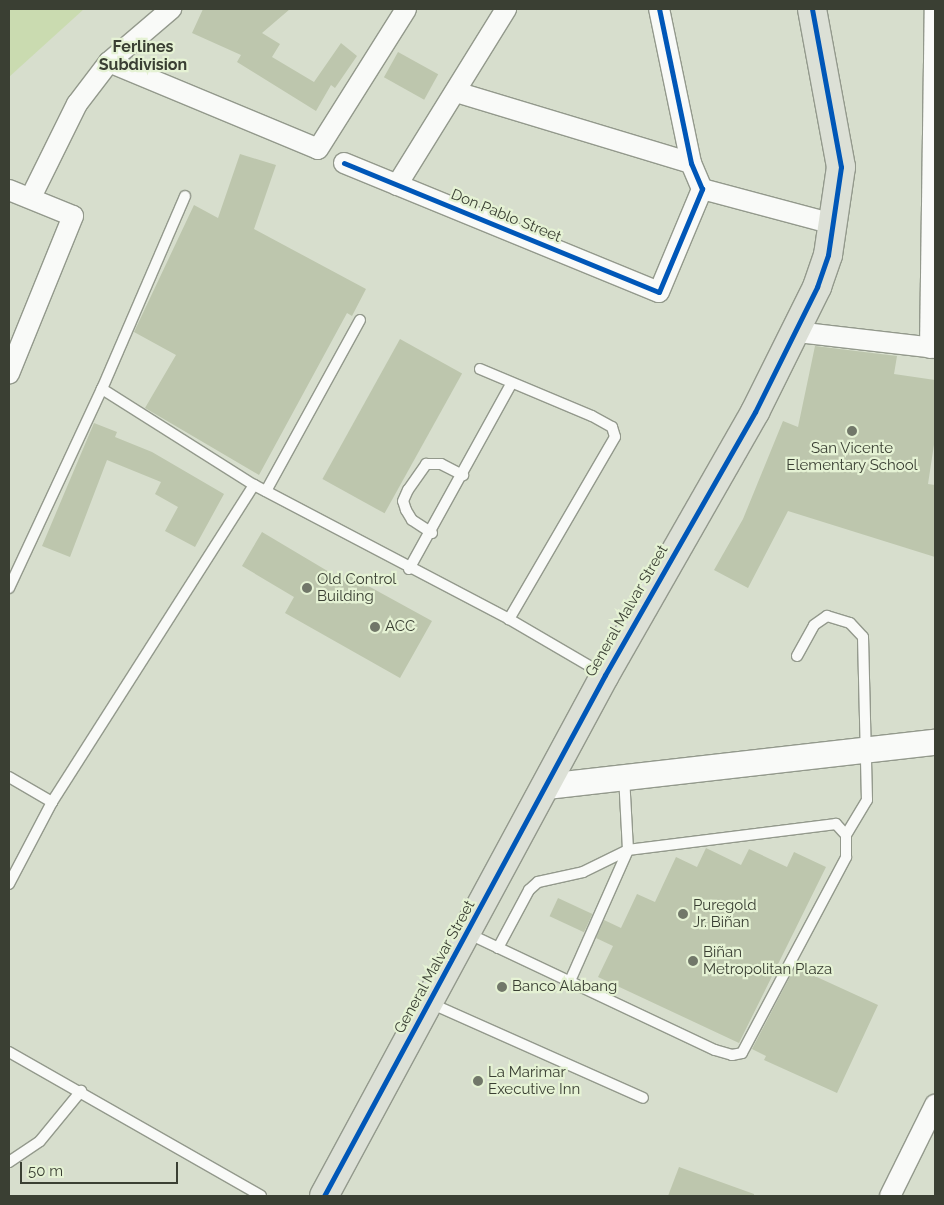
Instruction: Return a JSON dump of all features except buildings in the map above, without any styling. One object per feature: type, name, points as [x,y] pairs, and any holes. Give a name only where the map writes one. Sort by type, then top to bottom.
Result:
[{"type":"highway","name":"General Malvar Street","points":[[324,1196],[430,1003],[605,675],[797,332],[828,255],[841,167],[812,9]]},
{"type":"street","points":[[31,197],[77,104],[109,62],[171,9]]},
{"type":"street","points":[[109,62],[318,149],[406,9]]},
{"type":"street","points":[[398,185],[506,9]]},
{"type":"street","points":[[659,9],[691,163],[702,189],[834,224]]},
{"type":"street","points":[[797,332],[933,348],[935,9]]},
{"type":"street","points":[[456,92],[691,163]]},
{"type":"street","name":"Don Pablo Street","points":[[344,164],[659,292],[702,189]]},
{"type":"street","points":[[9,190],[31,197],[74,216],[9,374]]},
{"type":"street","points":[[546,786],[624,775],[935,742]]},
{"type":"street","points":[[890,1196],[935,1105]]},
{"type":"lane","points":[[9,588],[102,388],[185,196]]},
{"type":"lane","points":[[266,491],[360,320]]},
{"type":"lane","points":[[480,369],[511,384],[592,416],[612,427],[615,437],[509,619]]},
{"type":"lane","points":[[409,569],[432,533],[511,384]]},
{"type":"lane","points":[[102,388],[254,485],[409,569],[509,619],[605,675]]},
{"type":"lane","points":[[432,533],[412,520],[406,510],[404,501],[408,490],[426,464],[441,464],[463,475]]},
{"type":"lane","points":[[9,884],[52,802],[254,485]]},
{"type":"lane","points":[[467,933],[715,1050],[732,1055],[742,1053],[846,857],[846,835],[867,800],[864,750],[863,637],[850,623],[827,616],[814,625],[797,656]]},
{"type":"lane","points":[[570,981],[628,850],[624,775]]},
{"type":"lane","points":[[9,777],[52,802]]},
{"type":"lane","points":[[498,948],[529,890],[538,882],[583,872],[628,850],[836,824],[846,835]]},
{"type":"lane","points":[[430,1003],[643,1098]]},
{"type":"lane","points":[[9,1052],[81,1091],[261,1196]]},
{"type":"lane","points":[[9,1162],[40,1140],[81,1091]]},
{"type":"green space","points":[[9,9],[84,9],[9,77]]},
{"type":"cycle path","points":[[344,163],[659,292],[702,189],[691,163],[659,9]]},
{"type":"cycle path","points":[[324,1196],[605,675],[755,412],[817,287],[828,255],[841,167],[812,9]]},
{"type":"place","name":"San Vicente Elementary School","points":[[852,431]]},
{"type":"place","name":"Old Control Building","points":[[307,588]]},
{"type":"place","name":"ACC","points":[[375,627]]},
{"type":"place","name":"Puregold Jr. Biñan","points":[[683,914]]},
{"type":"place","name":"Biñan Metropolitan Plaza","points":[[693,961]]},
{"type":"place","name":"Banco Alabang","points":[[502,987]]},
{"type":"place","name":"La Marimar Executive Inn","points":[[478,1081]]},
{"type":"district","name":"Ferlines Subdivision","points":[[143,56]]}]
